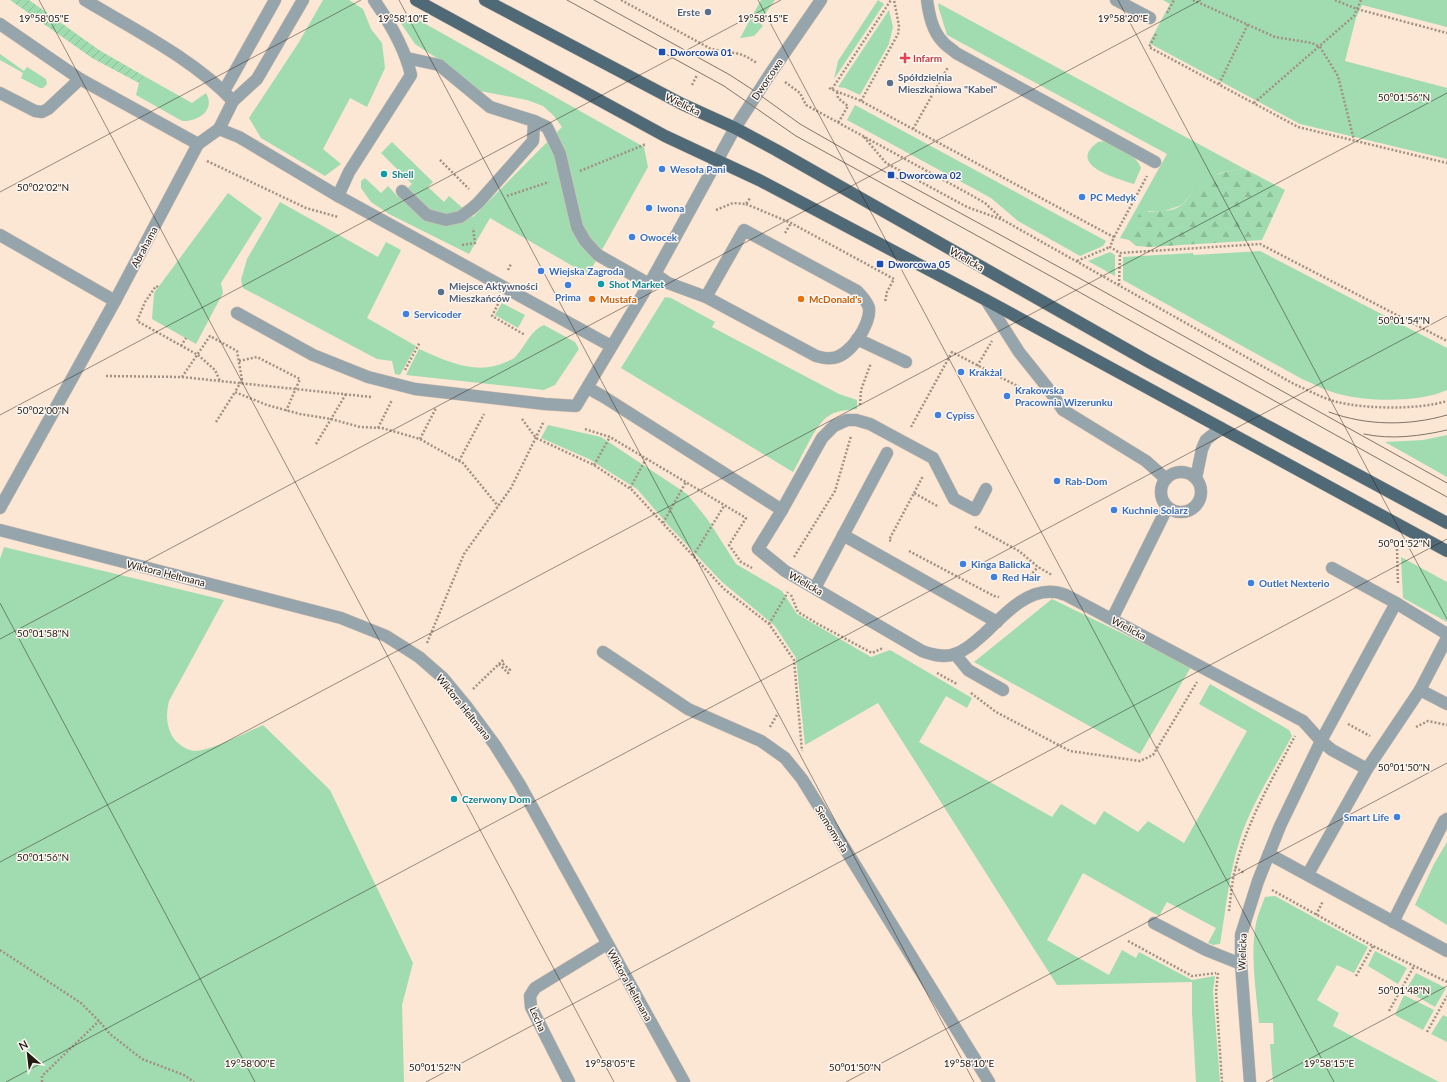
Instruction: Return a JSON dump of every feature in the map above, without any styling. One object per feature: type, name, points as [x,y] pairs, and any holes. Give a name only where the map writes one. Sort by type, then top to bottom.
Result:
[{"type":"main road","points":[[416,0],[652,128],[758,180],[986,300],[1447,551]]},
{"type":"main road","name":"Wielicka","points":[[485,0],[682,104],[735,128],[787,156],[1142,358],[1447,523]]},
{"type":"street","points":[[224,91],[275,0]]},
{"type":"street","name":"Abrahama","points":[[0,508],[115,301],[198,144],[219,129],[232,101],[257,79],[303,0]]},
{"type":"street","points":[[338,196],[349,172],[411,75],[407,58],[374,0]]},
{"type":"street","name":"Dworcowa","points":[[718,161],[735,128],[766,80],[822,0]]},
{"type":"street","points":[[926,0],[935,30],[942,42],[956,53],[1155,162]]},
{"type":"street","points":[[1116,0],[1150,18]]},
{"type":"street","points":[[89,1],[181,58],[224,91],[232,101]]},
{"type":"street","points":[[0,24],[80,79],[198,144]]},
{"type":"street","points":[[407,58],[439,65],[490,107],[534,121],[547,127],[560,154],[577,227],[585,241],[598,255],[652,279],[668,283],[706,297],[816,356],[831,358],[844,354],[854,345],[868,318],[868,308],[865,299],[857,291],[744,230],[706,297]]},
{"type":"street","points":[[0,93],[34,111],[42,112],[48,109],[80,79]]},
{"type":"street","points":[[402,191],[427,215],[446,220],[460,217],[480,200],[533,141],[534,121]]},
{"type":"street","points":[[219,129],[239,137],[338,196],[611,346]]},
{"type":"street","points":[[237,313],[313,355],[368,376],[415,389],[545,404],[576,406],[652,279],[718,161]]},
{"type":"street","points":[[0,235],[115,301]]},
{"type":"street","points":[[986,300],[1019,352],[1063,410],[1146,460],[1166,479]]},
{"type":"street","points":[[857,339],[906,362]]},
{"type":"street","points":[[588,388],[782,510],[822,438],[834,426],[847,420],[856,420],[870,424],[933,458],[954,499],[975,510],[986,489]]},
{"type":"street","points":[[1196,478],[1202,449],[1206,440],[1220,428]]},
{"type":"street","points":[[815,588],[887,452]]},
{"type":"street","points":[[1177,472],[1190,474],[1196,478],[1200,484],[1201,497],[1195,508],[1190,511],[1178,512],[1167,508],[1163,503],[1160,491],[1162,484],[1166,479],[1171,474],[1177,472]]},
{"type":"street","points":[[1112,619],[1167,508]]},
{"type":"street","name":"Wielicka","points":[[782,510],[758,549],[785,571],[922,651],[936,656],[955,654],[966,649],[1011,608],[1025,599],[1041,592],[1054,592],[1066,595],[1303,721],[1321,741],[1332,750],[1367,769]]},
{"type":"street","name":"Wiktora Heltmana","points":[[0,530],[341,618],[386,636],[419,657],[443,678],[467,707],[495,745],[520,785],[684,1082]]},
{"type":"street","points":[[843,535],[997,622]]},
{"type":"street","points":[[1332,568],[1396,603],[1447,634]]},
{"type":"street","name":"Wielicka","points":[[1250,1082],[1241,964],[1241,935],[1258,881],[1280,826],[1321,741],[1396,603]]},
{"type":"street","points":[[1308,874],[1367,769],[1420,690],[1447,638]]},
{"type":"street","name":"Siemomysła","points":[[603,652],[688,709],[761,741],[785,758],[802,779],[989,1082]]},
{"type":"street","points":[[955,654],[968,670],[1003,690]]},
{"type":"street","points":[[1420,690],[1447,704]]},
{"type":"street","points":[[1393,922],[1444,821],[1447,819]]},
{"type":"street","points":[[1269,854],[1447,951]]},
{"type":"street","points":[[1154,923],[1206,950],[1241,964]]},
{"type":"street","name":"Lecha","points":[[569,1082],[531,1007],[530,996],[535,988],[607,944]]},
{"type":"path","points":[[621,0],[711,49],[740,54],[753,61]]},
{"type":"path","points":[[890,0],[830,88],[861,101],[1114,237]]},
{"type":"path","points":[[861,101],[898,34],[899,26],[894,0]]},
{"type":"path","points":[[1193,0],[1275,37],[1312,43],[1320,46],[1338,76],[1354,140]]},
{"type":"path","points":[[1335,0],[1357,9],[1447,33]]},
{"type":"path","points":[[1254,103],[1354,16],[1361,0]]},
{"type":"path","points":[[1219,84],[1248,24]]},
{"type":"path","points":[[1149,47],[1298,127],[1447,163]]},
{"type":"path","points":[[707,56],[711,49]]},
{"type":"path","points":[[913,129],[956,53]]},
{"type":"path","points":[[692,85],[697,74]]},
{"type":"path","points":[[783,80],[800,93],[806,105],[976,197],[985,203],[1003,220]]},
{"type":"path","points":[[837,92],[838,98],[848,106],[838,123]]},
{"type":"path","points":[[864,137],[886,163],[967,207],[1003,220],[1294,384],[1335,401],[1364,406],[1416,407],[1447,401]]},
{"type":"path","points":[[440,160],[480,200]]},
{"type":"path","points":[[207,161],[306,208],[343,218]]},
{"type":"path","points":[[1077,261],[1110,247],[1155,162]]},
{"type":"path","points":[[716,210],[733,202],[746,204],[750,198]]},
{"type":"path","points":[[1110,247],[1120,253],[1260,244],[1447,341]]},
{"type":"path","points":[[1119,285],[1120,253]]},
{"type":"path","points":[[158,287],[156,286],[145,302],[137,321],[198,355],[215,370],[220,381]]},
{"type":"path","points":[[497,307],[492,316],[525,335]]},
{"type":"path","points":[[182,377],[210,336],[237,351],[242,380],[216,422]]},
{"type":"path","points":[[973,373],[995,336]]},
{"type":"path","points":[[181,346],[186,338]]},
{"type":"path","points":[[410,362],[420,342]]},
{"type":"path","points":[[904,442],[952,352],[1029,392]]},
{"type":"path","points":[[239,360],[257,356],[300,379],[286,410]]},
{"type":"path","points":[[106,376],[182,377],[377,397]]},
{"type":"path","points":[[235,392],[267,405],[286,410],[331,419],[360,427],[382,428],[420,439],[462,462],[498,506]]},
{"type":"path","points":[[316,444],[346,394]]},
{"type":"path","points":[[378,428],[392,398],[385,398]]},
{"type":"path","points":[[420,439],[437,405]]},
{"type":"path","points":[[525,416],[518,415],[536,438],[594,465],[630,488],[724,589],[768,624],[794,660],[803,754]]},
{"type":"path","points":[[426,646],[464,554],[510,488],[544,421],[538,419]]},
{"type":"path","points":[[459,461],[480,421]]},
{"type":"path","points":[[585,429],[610,437],[746,518],[729,545],[741,562],[754,569]]},
{"type":"path","points":[[594,465],[610,437]]},
{"type":"path","points":[[630,488],[646,458]]},
{"type":"path","points":[[663,523],[686,482]]},
{"type":"path","points":[[895,543],[889,540],[914,493],[941,508]]},
{"type":"path","points":[[693,556],[724,506]]},
{"type":"path","points":[[785,571],[825,508]]},
{"type":"path","points":[[1396,603],[1399,592],[1397,549]]},
{"type":"path","points":[[908,550],[1000,598]]},
{"type":"path","points":[[1022,583],[1038,568]]},
{"type":"path","points":[[768,624],[789,590]]},
{"type":"path","points":[[471,691],[499,664],[504,660],[502,663],[510,670],[508,673],[499,664]]},
{"type":"path","points":[[1414,728],[1428,721],[1447,726]]},
{"type":"path","points":[[1274,892],[1373,946],[1447,982]]},
{"type":"path","points":[[1128,941],[1192,976],[1218,972]]},
{"type":"path","points":[[1356,976],[1373,946]]},
{"type":"path","points":[[0,950],[81,1003],[110,1034],[142,1059],[184,1075],[194,1082]]},
{"type":"path","points":[[1389,1011],[1414,966]]},
{"type":"path","points":[[1427,1032],[1447,996]]},
{"type":"path","points":[[42,1082],[42,1076],[99,1021]]},
{"type":"green space","points":[[10,0],[29,0],[99,50],[144,76],[139,83],[92,58]]},
{"type":"green space","points":[[323,0],[349,0],[363,9],[371,29],[382,43],[385,68],[367,107],[350,98],[323,149],[341,164],[325,176],[261,138],[249,118],[299,42]]},
{"type":"green space","points":[[761,0],[775,0],[759,22],[763,26],[754,36],[740,38]]},
{"type":"green space","points":[[878,0],[884,4],[834,79],[838,61]]},
{"type":"green space","points":[[1163,0],[1447,0],[1447,27],[1362,5],[1356,18],[1345,61],[1447,88],[1447,159],[1300,124],[1149,43],[1170,4]]},
{"type":"green space","points":[[938,3],[1243,168],[1220,173],[1198,185],[1182,205],[1162,212],[1149,211],[1129,231],[1129,240],[1120,238],[1167,154],[947,35]]},
{"type":"green space","points":[[889,10],[893,27],[889,44],[860,95],[845,88],[838,87]]},
{"type":"green space","points":[[415,18],[644,147],[648,167],[588,275],[490,218],[469,254],[389,214],[371,202],[361,188],[361,181],[365,178],[381,193],[388,186],[398,197],[412,184],[381,153],[392,142],[433,182],[428,187],[444,202],[449,196],[473,217],[562,127],[554,116],[543,106],[527,100],[475,90],[443,62],[415,44],[400,22]]},
{"type":"green space","points":[[0,54],[24,71],[27,67],[46,79],[47,84],[43,88],[40,88],[21,78],[23,73],[0,60]]},
{"type":"green space","points":[[144,76],[192,103],[206,93],[209,105],[207,110],[199,117],[188,121],[182,121],[136,95],[139,83]]},
{"type":"green space","points":[[855,105],[1106,241],[1103,246],[1080,256],[1018,221],[991,198],[847,120]]},
{"type":"green space","points":[[1105,141],[1131,155],[1139,163],[1141,168],[1134,184],[1106,174],[1091,164],[1088,157],[1090,150],[1098,142]]},
{"type":"green space","points":[[1243,168],[1285,190],[1262,240],[1150,247],[1136,246],[1129,240],[1129,231],[1140,213],[1167,211],[1177,208],[1184,203],[1197,185],[1219,174]]},
{"type":"green space","points":[[228,193],[262,218],[221,283],[223,293],[196,344],[152,319],[154,293]]},
{"type":"green space","points":[[280,202],[378,257],[386,242],[401,250],[367,318],[416,346],[400,375],[395,374],[392,361],[377,359],[243,288],[241,280],[247,259]]},
{"type":"green space","points":[[1260,251],[1447,348],[1447,390],[1424,397],[1396,400],[1367,399],[1332,392],[1302,379],[1123,280],[1123,257]]},
{"type":"green space","points":[[1110,252],[1115,255],[1115,276],[1088,261]]},
{"type":"green space","points":[[665,297],[671,298],[715,322],[712,327],[839,394],[857,400],[857,409],[834,413],[827,417],[817,428],[793,472],[621,368]]},
{"type":"green space","points":[[502,303],[525,315],[518,328],[495,315]]},
{"type":"green space","points":[[544,325],[575,342],[579,349],[555,385],[544,390],[406,375],[419,349],[462,365],[484,368],[495,366],[515,357],[532,334],[539,327]]},
{"type":"green space","points":[[548,425],[601,437],[687,494],[708,520],[736,564],[782,591],[797,614],[871,657],[890,650],[972,698],[967,708],[946,696],[919,742],[1052,817],[1061,804],[1095,825],[1104,811],[1138,832],[1148,821],[1184,843],[1247,731],[1199,704],[1210,684],[1289,730],[1292,736],[1257,799],[1240,839],[1230,878],[1220,944],[1213,945],[1208,943],[1216,928],[1167,902],[1159,916],[1083,873],[1047,940],[1109,975],[1122,950],[1136,958],[1139,952],[1192,980],[1215,976],[1213,991],[1220,1082],[1196,1082],[1192,1013],[1192,982],[1057,985],[878,703],[805,745],[796,658],[775,626],[722,582],[670,527],[637,489],[589,459],[541,438]]},
{"type":"green space","points":[[1447,435],[1447,477],[1385,442],[1423,440]]},
{"type":"green space","points":[[4,547],[224,600],[169,701],[167,719],[170,732],[179,744],[194,751],[218,745],[263,725],[330,790],[413,963],[402,1005],[404,1082],[0,1082],[0,559]]},
{"type":"green space","points":[[1401,557],[1447,582],[1447,622],[1403,598]]},
{"type":"green space","points":[[1052,599],[1191,667],[1140,754],[974,662]]},
{"type":"green space","points":[[1447,842],[1447,925],[1415,905],[1434,864]]},
{"type":"green space","points":[[1275,896],[1368,947],[1354,973],[1337,965],[1317,1000],[1339,1013],[1333,1026],[1439,1082],[1273,1082],[1270,1044],[1274,1044],[1273,1023],[1259,1023],[1254,973],[1254,935],[1256,923],[1265,897]]},
{"type":"green space","points":[[1375,951],[1407,968],[1398,984],[1368,966]]},
{"type":"green space","points":[[1416,973],[1446,988],[1435,1007],[1406,990]]},
{"type":"green space","points":[[1404,995],[1434,1010],[1423,1030],[1395,1015]]},
{"type":"green space","points":[[1443,1015],[1447,1017],[1447,1042],[1431,1034]]},
{"type":"tram line","points":[[567,0],[724,86],[796,136],[1447,497]]},
{"type":"tram line","points":[[594,0],[730,75],[800,124],[856,156],[1101,290],[1447,483]]},
{"type":"tram line","points":[[1329,412],[1358,420],[1388,423],[1403,423],[1433,419],[1447,415]]},
{"type":"tram line","points":[[1364,434],[1395,437],[1427,434],[1447,430]]},
{"type":"place","name":"Erste","points":[[708,12]]},
{"type":"place","name":"Dworcowa 01","points":[[662,52]]},
{"type":"place","name":"Infarm","points":[[905,58]]},
{"type":"place","name":"Spółdzielnia Mieszkaniowa \"Kabel\"","points":[[890,83]]},
{"type":"place","name":"Wesoła Pani","points":[[662,169]]},
{"type":"place","name":"Shell","points":[[384,174]]},
{"type":"place","name":"Dworcowa 02","points":[[891,175]]},
{"type":"place","name":"PC Medyk","points":[[1082,197]]},
{"type":"place","name":"Iwona","points":[[649,208]]},
{"type":"place","name":"Owocek","points":[[632,237]]},
{"type":"place","name":"Dworcowa 05","points":[[880,264]]},
{"type":"place","name":"Wiejska Zagroda","points":[[541,271]]},
{"type":"place","name":"Shot Market","points":[[601,284]]},
{"type":"place","name":"Prima","points":[[568,285]]},
{"type":"place","name":"Miejsce Aktywności Mieszkańców","points":[[441,292]]},
{"type":"place","name":"Mustafa","points":[[592,299]]},
{"type":"place","name":"McDonald's","points":[[801,299]]},
{"type":"place","name":"Servicoder","points":[[406,314]]},
{"type":"place","name":"Krakżal","points":[[961,372]]},
{"type":"place","name":"Krakowska Pracownia Wizerunku","points":[[1007,396]]},
{"type":"place","name":"Cypiss","points":[[938,415]]},
{"type":"place","name":"Rab-Dom","points":[[1057,481]]},
{"type":"place","name":"Kuchnie Solarz","points":[[1114,510]]},
{"type":"place","name":"Kinga Balicka","points":[[963,564]]},
{"type":"place","name":"Red Hair","points":[[994,577]]},
{"type":"place","name":"Outlet Nexterio","points":[[1251,583]]},
{"type":"place","name":"Czerwony Dom","points":[[454,799]]},
{"type":"place","name":"Smart Life","points":[[1397,817]]}]
